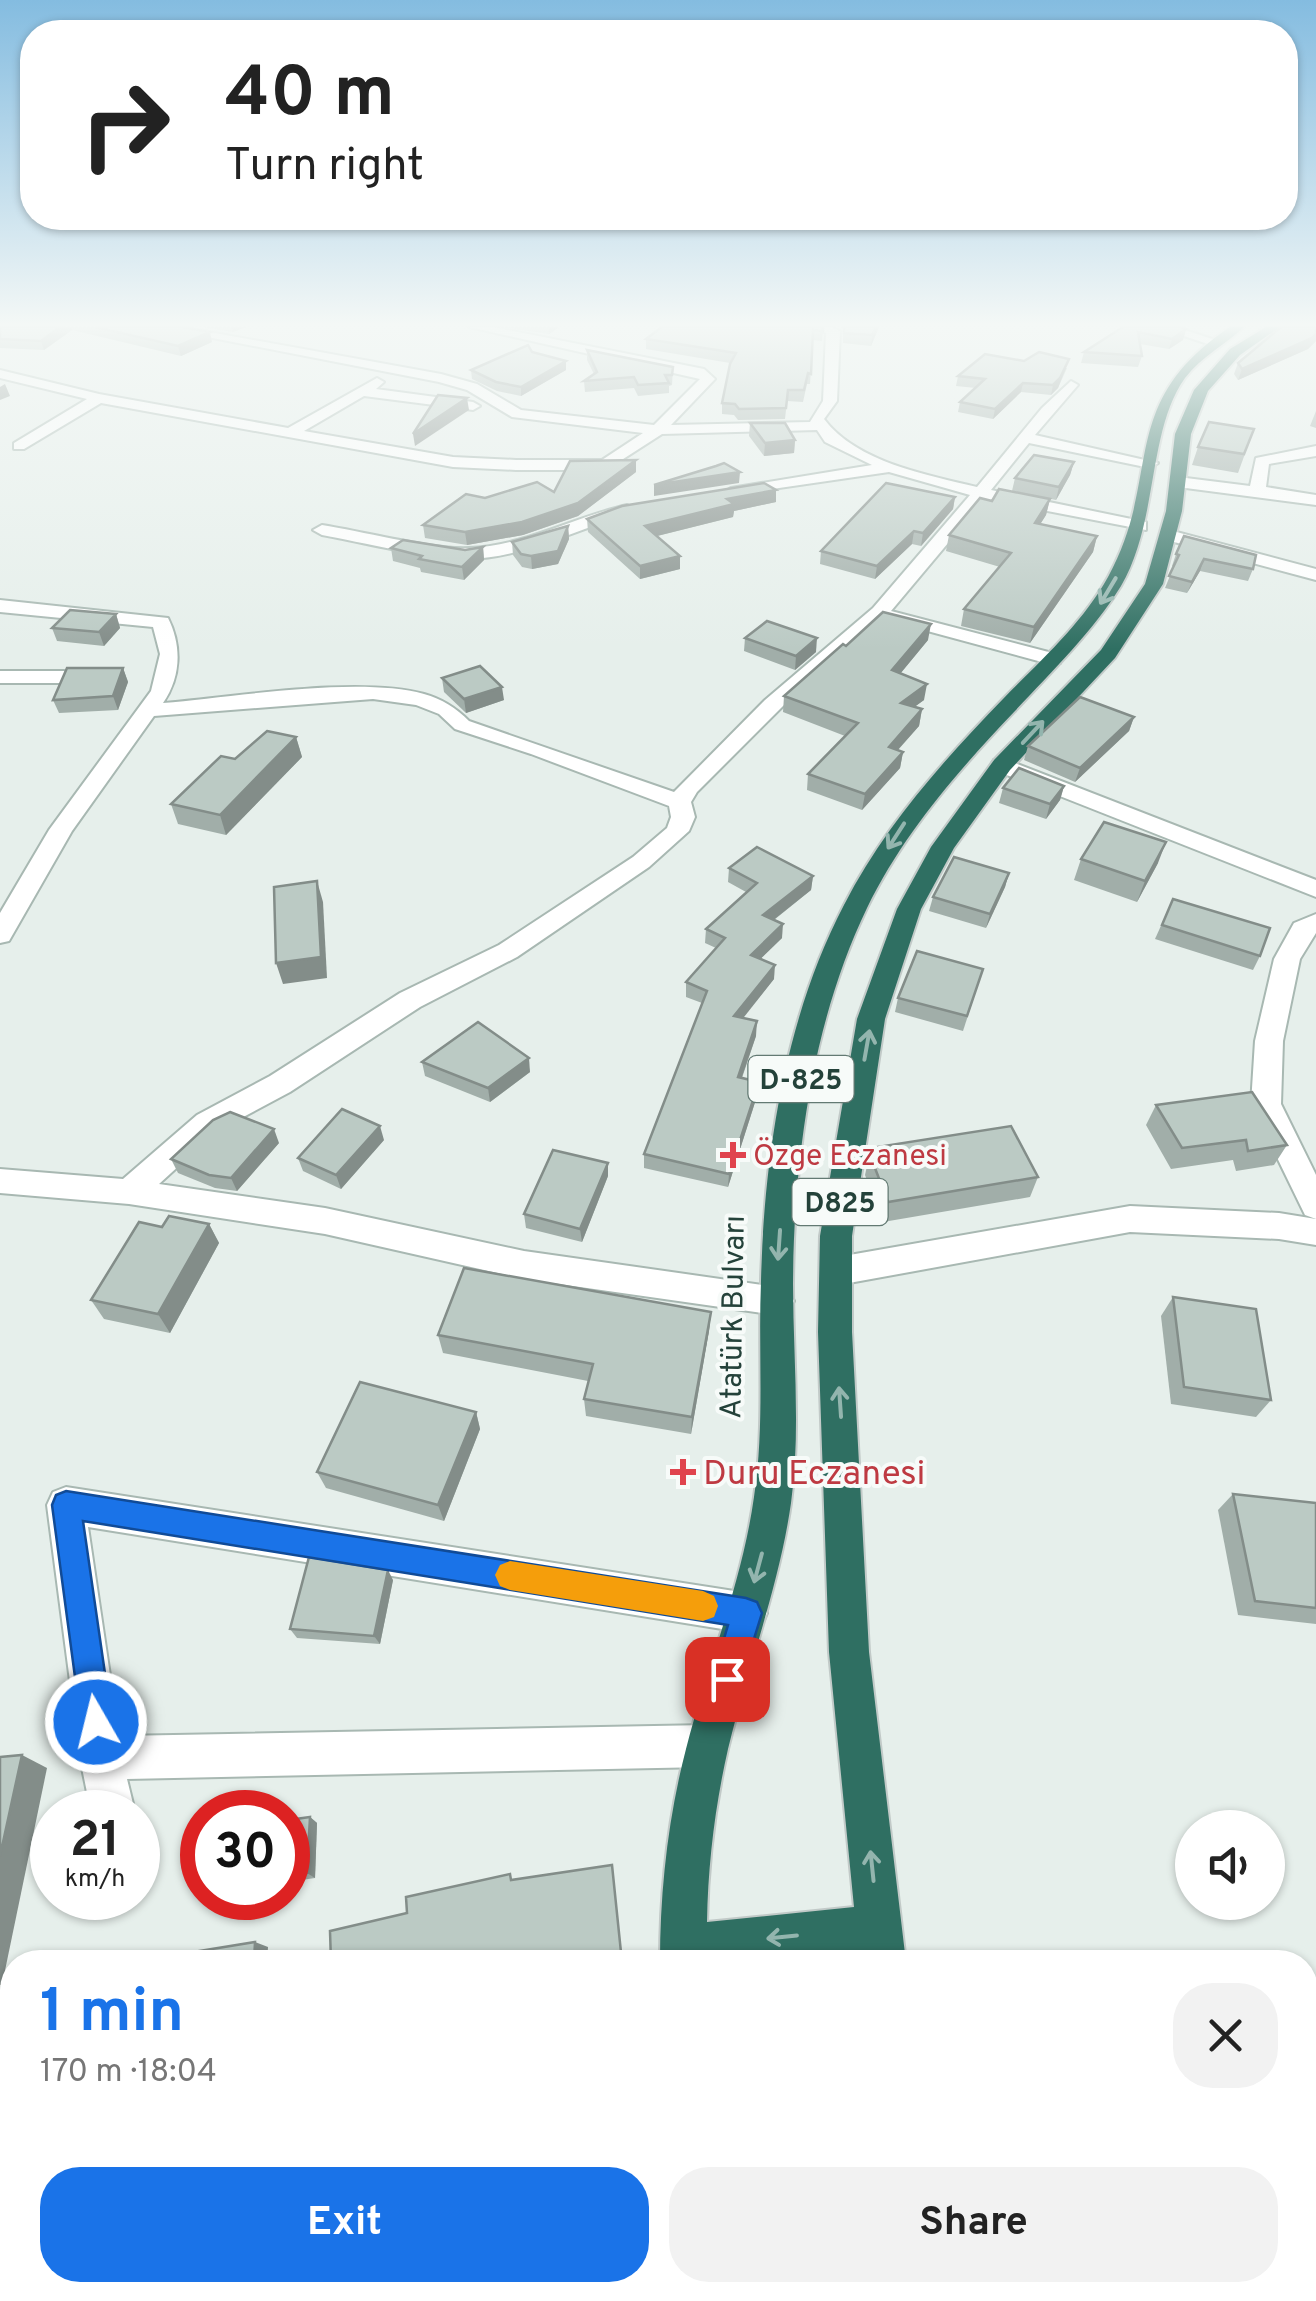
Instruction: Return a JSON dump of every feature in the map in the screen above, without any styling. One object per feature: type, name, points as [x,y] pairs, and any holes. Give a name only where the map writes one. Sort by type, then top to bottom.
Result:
[{"type":"highway","name":"Atatürk Bulvarı","points":[[881,1945],[850,1652],[835,1332],[836,1236],[845,1162],[871,1019],[888,962],[924,877],[1002,765],[1116,643],[1154,584],[1150,463],[1156,434]]},
{"type":"highway","name":"Atatürk Bulvarı","points":[[683,1950],[682,1903],[707,1746],[746,1613],[772,1498],[781,1214],[804,1061],[851,916],[876,868],[920,802],[1078,634],[1103,600],[1136,542],[1154,531],[1178,482],[1183,434]]},
{"type":"highway","points":[[782,1950],[881,1945]]},
{"type":"street","points":[[19,446],[38,434]]},
{"type":"street","points":[[314,434],[453,462],[606,465],[651,434]]},
{"type":"street","points":[[825,434],[886,468],[945,486],[1154,531],[1316,576]]},
{"type":"street","points":[[129,1192],[208,1123],[280,1084],[410,1000],[508,951],[641,862],[677,831],[683,817],[680,802],[687,789],[760,716],[878,614],[953,532],[981,491],[1029,434]]},
{"type":"street","points":[[1026,438],[1150,463]]},
{"type":"street","points":[[1261,491],[1258,488],[1262,462],[1316,452]]},
{"type":"street","points":[[708,497],[886,468]]},
{"type":"street","points":[[1178,482],[1316,500]]},
{"type":"street","points":[[322,530],[468,554],[528,544],[585,520],[654,506]]},
{"type":"street","points":[[0,935],[61,830],[161,692],[170,654],[161,622],[3,609]]},
{"type":"street","points":[[878,614],[1053,659]]},
{"type":"street","points":[[0,677],[64,677]]},
{"type":"street","points":[[147,710],[373,693],[420,699],[446,710],[462,725],[539,748],[680,802]]},
{"type":"street","points":[[1002,765],[1316,889]]},
{"type":"street","points":[[1316,922],[1303,929],[1287,959],[1269,1042],[1266,1104],[1316,1206]]},
{"type":"street","points":[[0,1181],[129,1192],[325,1221],[524,1265],[777,1301]]},
{"type":"street","points":[[838,1271],[1130,1219],[1279,1226],[1316,1232]]},
{"type":"street","points":[[108,1790],[66,1505],[746,1613]]},
{"type":"street","points":[[101,1758],[707,1746]]},
{"type":"building","points":[[759,434],[792,434],[795,440],[765,443]]},
{"type":"building","points":[[1204,434],[1252,434],[1244,454],[1198,447]]},
{"type":"building","points":[[1034,455],[1074,462],[1059,487],[1015,478]]},
{"type":"building","points":[[636,460],[578,503],[522,522],[465,532],[423,525],[466,494],[485,498],[537,482],[554,492],[570,461]]},
{"type":"building","points":[[724,463],[740,472],[654,485],[716,466]]},
{"type":"building","points":[[764,483],[776,490],[727,499],[734,504],[645,526],[680,556],[640,566],[587,519],[622,506]]},
{"type":"building","points":[[886,483],[955,497],[923,533],[914,531],[877,566],[821,551]]},
{"type":"building","points":[[999,489],[1050,499],[1035,523],[1097,536],[1034,627],[964,609],[1011,553],[949,535],[980,498],[992,501]]},
{"type":"building","points":[[568,526],[558,551],[531,556],[521,554],[512,542]]},
{"type":"building","points":[[1184,536],[1256,555],[1253,569],[1204,559],[1192,582],[1169,576]]},
{"type":"building","points":[[403,540],[465,550],[483,547],[462,567],[419,559],[422,556],[391,548]]},
{"type":"building","points":[[70,610],[116,614],[99,632],[52,628]]},
{"type":"building","points":[[883,612],[931,624],[892,670],[927,684],[901,703],[922,709],[889,747],[903,752],[865,794],[808,774],[858,723],[784,696]]},
{"type":"building","points":[[767,621],[817,638],[796,656],[745,638]]},
{"type":"building","points":[[480,666],[502,687],[464,699],[442,678]]},
{"type":"building","points":[[67,668],[123,668],[113,696],[53,700]]},
{"type":"building","points":[[1080,697],[1134,717],[1080,768],[1028,746]]},
{"type":"building","points":[[267,731],[296,737],[220,815],[171,804],[221,756],[235,759]]},
{"type":"building","points":[[1019,768],[1064,786],[1050,804],[1003,788]]},
{"type":"building","points":[[1104,822],[1166,842],[1145,881],[1081,859]]},
{"type":"building","points":[[757,847],[813,876],[763,915],[783,924],[751,955],[775,965],[734,1016],[757,1021],[738,1077],[759,1082],[729,1174],[644,1154],[707,991],[686,982],[725,938],[706,929],[757,883],[729,868]]},
{"type":"building","points":[[954,857],[1009,873],[990,914],[933,897]]},
{"type":"building","points":[[317,881],[321,957],[276,963],[274,887]]},
{"type":"building","points":[[1173,899],[1270,928],[1260,956],[1162,925]]},
{"type":"building","points":[[917,951],[983,969],[967,1016],[898,998]]},
{"type":"building","points":[[478,1022],[529,1058],[488,1088],[422,1062]]},
{"type":"building","points":[[1252,1092],[1287,1145],[1248,1151],[1246,1140],[1182,1148],[1156,1105]]},
{"type":"building","points":[[342,1109],[380,1126],[336,1175],[298,1158]]},
{"type":"building","points":[[230,1112],[274,1129],[231,1178],[209,1175],[171,1159],[213,1120]]},
{"type":"building","points":[[1011,1126],[1038,1177],[888,1202],[870,1155],[871,1148]]},
{"type":"building","points":[[553,1150],[608,1163],[580,1229],[524,1214]]},
{"type":"building","points":[[169,1216],[209,1224],[158,1314],[91,1300],[139,1222],[162,1227]]},
{"type":"building","points":[[464,1268],[711,1312],[692,1417],[584,1399],[593,1364],[438,1335]]},
{"type":"building","points":[[1173,1297],[1256,1309],[1271,1400],[1184,1387]]},
{"type":"building","points":[[360,1382],[476,1412],[438,1505],[317,1472]]},
{"type":"building","points":[[1233,1494],[1316,1503],[1316,1608],[1255,1601]]},
{"type":"building","points":[[309,1557],[388,1570],[374,1636],[290,1629]]},
{"type":"building","points":[[22,1755],[0,1856],[0,1757]]},
{"type":"building","points":[[612,1865],[621,1950],[331,1950],[330,1931],[407,1913],[406,1897],[510,1874],[511,1880]]},
{"type":"building","points":[[255,1942],[255,1950],[206,1950]]},
{"type":"slow traffic","points":[[510,1575],[703,1606]]},
{"type":"place","name":"Özge Eczanesi","points":[[733,1155]]},
{"type":"place","name":"Duru Eczanesi","points":[[683,1472]]},
{"type":"route","points":[[96,1722],[66,1505],[746,1613],[727,1679]]}]
